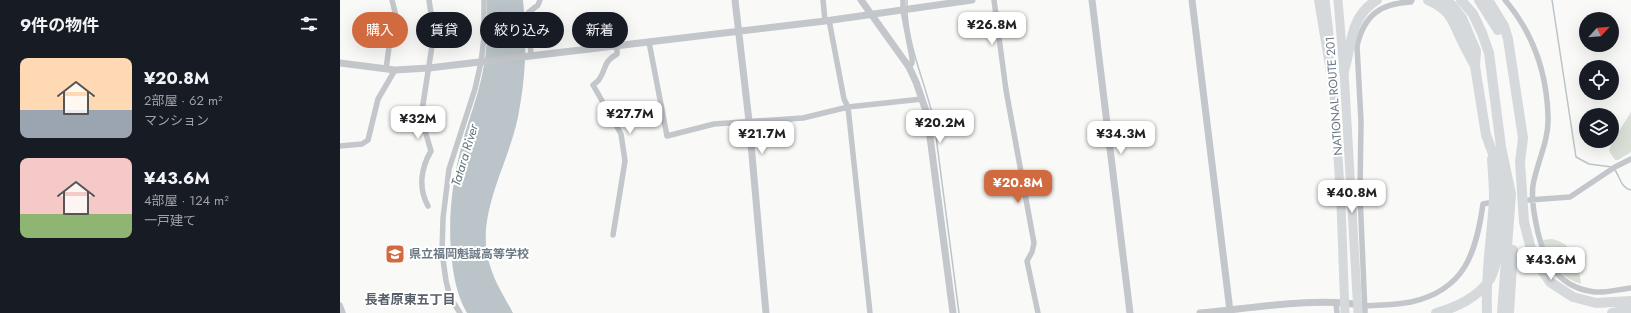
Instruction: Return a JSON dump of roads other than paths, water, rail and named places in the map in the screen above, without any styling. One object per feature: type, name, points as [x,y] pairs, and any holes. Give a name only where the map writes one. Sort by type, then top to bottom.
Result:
[{"type":"highway","points":[[1319,0],[1334,84]]},
{"type":"highway","name":"NATIONAL ROUTE 201","points":[[1325,0],[1334,84],[1342,307]]},
{"type":"highway","name":"NATIONAL ROUTE 201","points":[[1338,0],[1361,309]]},
{"type":"highway","points":[[1344,70],[1349,53],[1352,32],[1359,16],[1368,5],[1377,0]]},
{"type":"highway","points":[[1428,0],[1448,13],[1457,27],[1460,38],[1475,66]]},
{"type":"highway","points":[[1444,0],[1452,5],[1462,18],[1476,51],[1475,66],[1486,135],[1496,149],[1511,194],[1506,300],[1509,313]]},
{"type":"highway","points":[[1461,0],[1472,14],[1482,33],[1489,53],[1496,149],[1494,199],[1488,252],[1486,292],[1487,313]]},
{"type":"highway","points":[[1472,0],[1500,34]]},
{"type":"highway","points":[[1478,0],[1509,50]]},
{"type":"highway","points":[[1488,0],[1504,26],[1509,50],[1523,138],[1520,162],[1520,180],[1524,222],[1527,239],[1533,257],[1550,282],[1573,297],[1596,303],[1631,301]]},
{"type":"highway","points":[[1436,313],[1455,306],[1473,296],[1482,289],[1490,279],[1498,248],[1504,188],[1496,149]]},
{"type":"highway","points":[[1502,313],[1506,300],[1520,180]]},
{"type":"highway","points":[[1612,313],[1631,310]]},
{"type":"street","points":[[386,69],[390,40],[396,16],[392,0]]},
{"type":"street","points":[[428,206],[423,196],[422,179],[423,168],[431,151],[421,116],[434,33],[429,0]]},
{"type":"street","points":[[460,313],[450,297],[446,281],[442,252],[443,218],[449,169],[475,89],[481,62],[484,38],[484,0]]},
{"type":"street","points":[[530,55],[528,13],[538,5],[540,0]]},
{"type":"street","points":[[735,0],[740,31],[749,121],[766,313]]},
{"type":"street","points":[[823,0],[844,99],[848,107],[870,313]]},
{"type":"street","points":[[861,0],[908,67],[922,99],[929,127],[953,313]]},
{"type":"street","points":[[903,0],[903,11],[912,58],[912,63],[908,67]]},
{"type":"street","points":[[628,45],[827,21],[972,0]]},
{"type":"street","points":[[994,0],[1006,90],[1034,243],[1032,252],[1027,261],[1038,313]]},
{"type":"street","points":[[1092,0],[1130,313]]},
{"type":"street","points":[[1192,0],[1230,311]]},
{"type":"street","points":[[1361,309],[1361,121],[1357,46],[1360,34],[1366,23],[1376,11],[1394,3],[1411,2],[1412,0]]},
{"type":"street","points":[[1505,0],[1534,45],[1543,70],[1548,130],[1533,186],[1531,200],[1543,253],[1550,267],[1560,278],[1574,286],[1595,292],[1631,288]]},
{"type":"street","points":[[649,42],[667,136],[714,124],[803,118],[848,107],[922,99]]},
{"type":"street","points":[[340,63],[395,70],[429,68],[598,48]]},
{"type":"street","points":[[613,235],[625,161],[621,134],[593,85],[600,78],[602,70],[610,58],[617,54],[617,48]]},
{"type":"street","points":[[340,146],[362,144],[368,140],[378,99],[395,70]]},
{"type":"street","points":[[1531,200],[1570,197],[1615,167],[1631,159]]},
{"type":"street","points":[[1200,313],[1288,305],[1361,309],[1410,302],[1429,295],[1456,279],[1464,270],[1473,253],[1479,233],[1483,204],[1488,204]]},
{"type":"street","points":[[340,305],[343,313]]},
{"type":"street","points":[[1337,313],[1342,307]]},
{"type":"water","points":[[487,0],[523,0],[524,12],[487,12]]},
{"type":"water","name":"Tatara River","points":[[486,48],[525,48],[523,87],[518,117],[514,134],[490,205],[486,241],[492,273],[513,313],[467,313],[460,298],[456,283],[451,252],[450,223],[454,180],[460,151],[479,87]]},
{"type":"waterway","points":[[907,0],[907,6]]},
{"type":"waterway","points":[[1552,0],[1576,157],[1589,164],[1612,167]]},
{"type":"waterway","points":[[907,12],[908,26],[914,54],[934,121],[959,313]]},
{"type":"waterway","points":[[1615,170],[1623,185],[1631,190]]},
{"type":"place","name":"県立福岡魁誠高等学校","points":[[395,254]]},
{"type":"district","name":"長者原東五丁目","points":[[410,299]]}]
